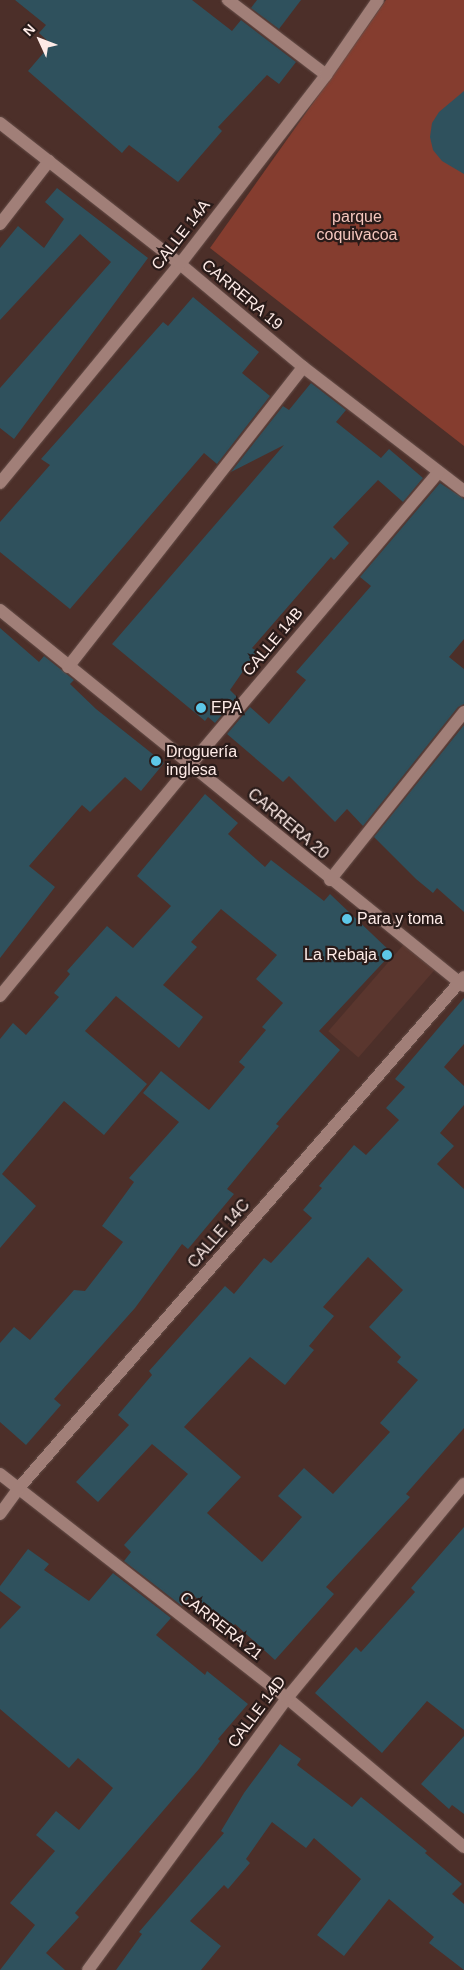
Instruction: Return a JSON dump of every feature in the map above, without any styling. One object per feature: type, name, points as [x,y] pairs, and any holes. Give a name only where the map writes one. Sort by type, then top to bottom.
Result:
[{"type":"street","points":[[228,0],[326,75]]},
{"type":"street","name":"CALLE 14A","points":[[0,483],[180,264],[326,75],[378,0]]},
{"type":"street","name":"CARRERA 19","points":[[0,123],[180,264],[303,367],[464,491]]},
{"type":"street","points":[[0,224],[49,160]]},
{"type":"street","points":[[68,667],[303,367]]},
{"type":"street","name":"CALLE 14B","points":[[0,996],[191,764],[439,472]]},
{"type":"street","name":"CARRERA 20","points":[[0,610],[68,667],[191,764],[330,880],[463,982]]},
{"type":"street","points":[[330,880],[464,712]]},
{"type":"street","name":"CALLE 14C","points":[[0,1514],[18,1488],[463,982]]},
{"type":"street","name":"CARRERA 21","points":[[0,1474],[287,1698],[464,1847]]},
{"type":"street","name":"CALLE 14D","points":[[88,1970],[287,1698],[464,1484]]},
{"type":"shaded area","points":[[405,943],[435,969],[358,1058],[328,1031]]},
{"type":"green space","name":"parque coquivacoa","points":[[386,0],[464,0],[464,446],[210,248]]},
{"type":"building","points":[[15,0],[192,0],[232,31],[241,20],[296,62],[279,84],[267,75],[218,127],[222,131],[178,182],[129,145],[122,153],[28,71],[51,44],[39,33],[46,25]]},
{"type":"building","points":[[257,0],[301,0],[279,29],[251,8]]},
{"type":"building","points":[[464,91],[464,174],[442,161],[433,150],[430,137],[432,123],[439,112]]},
{"type":"building","points":[[57,188],[148,258],[14,439],[0,428],[0,388],[111,262],[80,234],[0,320],[0,248],[18,226],[44,248],[64,219],[45,202]]},
{"type":"building","points":[[193,297],[259,352],[242,373],[270,396],[217,464],[204,453],[70,609],[0,552],[0,522],[50,465],[41,459],[163,322],[168,326]]},
{"type":"building","points":[[311,383],[346,410],[336,422],[381,458],[389,449],[423,478],[403,502],[378,480],[333,527],[349,543],[334,560],[331,557],[252,648],[257,651],[230,690],[237,697],[215,723],[208,717],[205,721],[112,644],[284,445],[231,472],[283,406],[289,410]]},
{"type":"building","points":[[440,483],[464,499],[464,639],[449,657],[464,669],[464,704],[458,707],[363,826],[347,809],[335,822],[289,776],[283,782],[227,734],[250,707],[269,724],[306,680],[296,672],[371,586],[360,577]]},
{"type":"building","points":[[0,628],[39,662],[44,656],[74,680],[70,684],[96,709],[164,763],[141,791],[125,777],[90,812],[82,805],[29,866],[55,887],[0,958]]},
{"type":"building","points":[[464,725],[464,912],[437,888],[433,893],[416,879],[374,837]]},
{"type":"building","points":[[205,794],[238,823],[228,834],[265,867],[271,860],[324,901],[330,894],[392,953],[319,1031],[340,1050],[276,1124],[279,1126],[227,1189],[234,1194],[188,1249],[182,1244],[135,1308],[54,1399],[61,1405],[26,1445],[0,1422],[0,1343],[14,1327],[30,1340],[74,1290],[85,1291],[123,1242],[102,1226],[134,1182],[129,1178],[179,1122],[143,1093],[161,1071],[209,1110],[245,1067],[239,1062],[266,1030],[262,1027],[283,1003],[256,979],[277,955],[221,909],[191,942],[197,947],[163,985],[203,1017],[179,1048],[116,996],[85,1031],[147,1084],[104,1135],[64,1101],[2,1174],[36,1206],[0,1248],[0,1039],[13,1023],[26,1035],[59,997],[54,993],[70,974],[67,971],[107,926],[133,948],[171,906],[137,876]]},
{"type":"building","points":[[464,998],[464,1044],[444,1067],[464,1086],[464,1105],[440,1133],[454,1146],[437,1164],[464,1189],[464,1428],[406,1494],[410,1497],[326,1587],[334,1594],[275,1660],[235,1624],[231,1629],[192,1594],[182,1606],[124,1561],[131,1552],[124,1545],[188,1474],[152,1444],[98,1502],[76,1482],[129,1425],[118,1415],[152,1375],[149,1371],[225,1286],[234,1294],[264,1258],[271,1263],[312,1218],[303,1210],[322,1188],[319,1186],[354,1145],[366,1155],[399,1120],[386,1108],[405,1087],[395,1079]],"holes":[[[368,1257],[403,1290],[369,1327],[401,1357],[397,1362],[418,1380],[380,1423],[390,1432],[333,1494],[304,1468],[278,1496],[302,1517],[262,1562],[207,1513],[241,1477],[184,1427],[250,1357],[285,1385],[314,1350],[309,1346],[334,1316],[323,1307]]]},
{"type":"building","points":[[464,1527],[464,1730],[427,1701],[382,1753],[315,1693],[356,1647],[361,1652],[415,1592],[411,1588]]},
{"type":"building","points":[[28,1549],[49,1564],[44,1570],[89,1601],[113,1573],[171,1618],[156,1635],[205,1675],[207,1671],[248,1704],[218,1739],[220,1741],[199,1769],[75,1913],[79,1917],[46,1953],[65,1970],[0,1970],[35,1925],[10,1903],[55,1851],[36,1835],[56,1811],[79,1830],[113,1788],[78,1758],[69,1768],[0,1709],[0,1629],[21,1607],[0,1591],[0,1586]]},
{"type":"building","points":[[464,1736],[464,1814],[452,1805],[449,1809],[421,1784]]},
{"type":"building","points":[[280,1744],[301,1759],[297,1765],[352,1807],[361,1797],[427,1851],[425,1853],[462,1884],[452,1894],[464,1904],[464,1970],[429,1943],[434,1937],[389,1899],[344,1956],[317,1935],[361,1879],[314,1838],[306,1848],[272,1822],[246,1859],[250,1863],[228,1889],[224,1885],[190,1921],[221,1946],[201,1970],[116,1970],[142,1934],[139,1932],[224,1833],[221,1831],[244,1793]]},
{"type":"place","name":"EPA","points":[[201,708]]},
{"type":"place","name":"Droguería inglesa","points":[[156,761]]},
{"type":"place","name":"Para y toma","points":[[347,919]]},
{"type":"place","name":"La Rebaja","points":[[387,955]]}]
